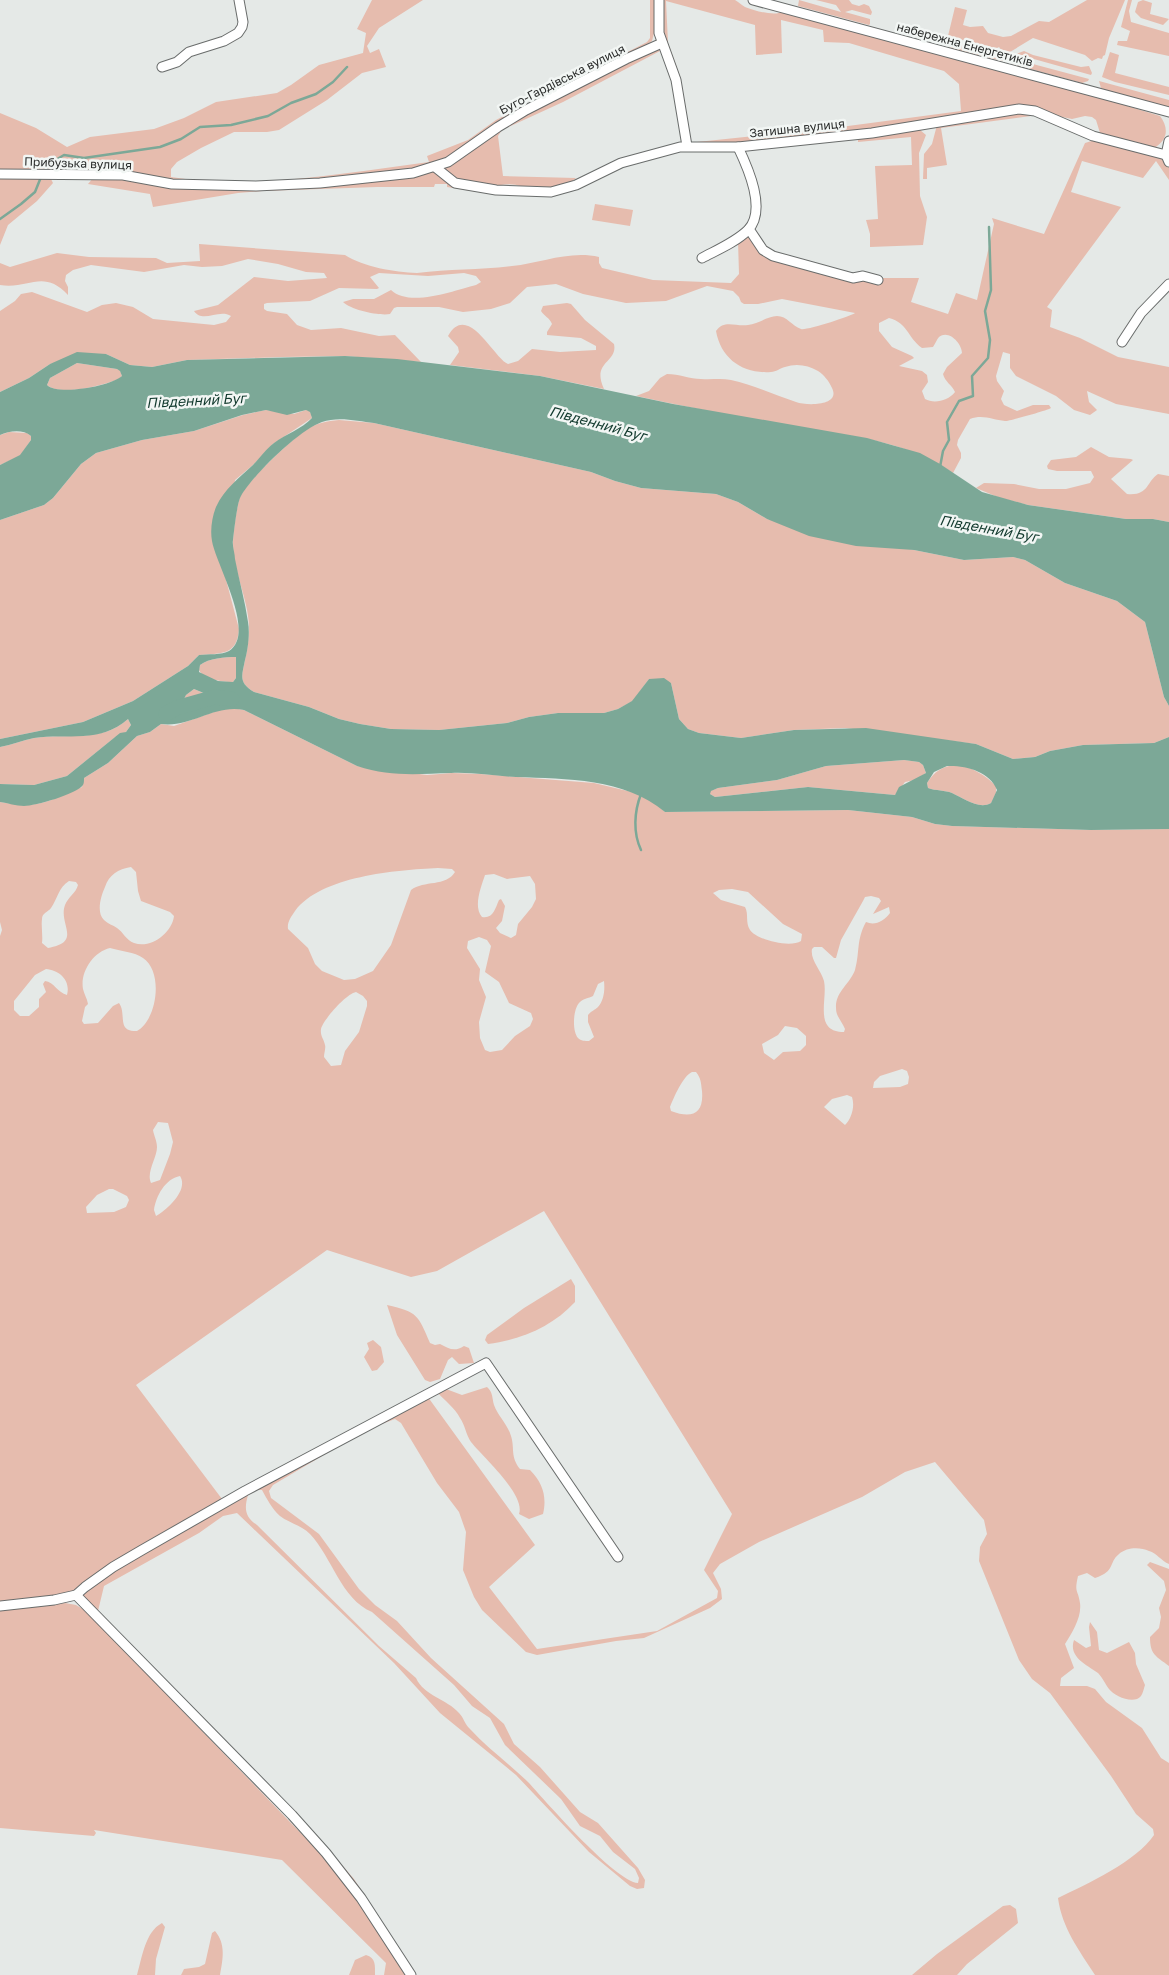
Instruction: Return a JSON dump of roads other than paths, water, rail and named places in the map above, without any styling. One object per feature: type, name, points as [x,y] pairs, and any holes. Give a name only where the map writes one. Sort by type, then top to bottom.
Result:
[{"type":"street","points":[[162,67],[177,62],[189,52],[224,41],[238,33],[243,22],[239,0]]},
{"type":"street","points":[[659,0],[658,29],[676,80],[687,146]]},
{"type":"street","name":"набережна Енергетиків","points":[[753,0],[1169,112]]},
{"type":"street","name":"Буго-Гардівська вулиця","points":[[275,186],[390,176],[435,167],[455,158],[498,127],[526,110],[626,59],[662,44]]},
{"type":"street","name":"Затишна вулиця","points":[[435,167],[451,181],[459,184],[496,190],[551,192],[576,185],[620,163],[687,146],[738,146],[872,133],[1019,109],[1035,111],[1093,136],[1167,158]]},
{"type":"street","points":[[1167,158],[1169,141]]},
{"type":"street","points":[[702,258],[741,236],[749,229],[757,210],[749,170],[738,146]]},
{"type":"street","name":"Прибузька вулиця","points":[[0,174],[130,175],[153,182],[172,184],[275,186]]},
{"type":"street","points":[[749,229],[763,250],[773,256],[853,278],[863,276],[878,280]]},
{"type":"street","points":[[1122,342],[1141,313],[1169,284]]},
{"type":"street","points":[[0,1606],[76,1595],[113,1567],[159,1540],[246,1491],[486,1363],[618,1558]]},
{"type":"street","points":[[76,1595],[326,1852],[360,1898],[411,1975]]},
{"type":"water","name":"Південний Буг","points":[[77,352],[106,354],[130,365],[152,367],[187,360],[345,356],[397,359],[540,376],[673,404],[867,438],[920,453],[982,492],[1028,505],[1126,519],[1153,519],[1169,522],[1169,706],[1164,697],[1145,622],[1117,601],[1065,583],[1025,560],[1013,557],[964,560],[914,550],[856,546],[809,536],[767,519],[738,502],[716,494],[641,488],[591,472],[374,423],[328,420],[312,427],[289,443],[255,477],[241,496],[237,510],[233,542],[249,626],[248,646],[242,675],[243,682],[254,692],[309,707],[339,719],[391,729],[439,730],[507,723],[529,717],[558,713],[604,713],[618,709],[632,701],[649,679],[664,678],[671,683],[679,719],[688,729],[699,733],[741,738],[794,730],[866,728],[976,744],[1013,759],[1035,757],[1050,751],[1083,745],[1154,743],[1169,737],[1169,829],[1091,830],[952,826],[935,824],[912,817],[848,810],[665,812],[632,792],[594,782],[467,773],[404,774],[369,770],[357,766],[244,710],[233,709],[212,713],[182,723],[161,724],[150,732],[137,736],[108,763],[84,778],[83,785],[65,796],[46,802],[21,806],[0,802],[0,784],[34,785],[67,776],[120,733],[126,732],[131,725],[128,719],[117,727],[95,735],[34,738],[0,747],[0,739],[83,722],[133,701],[188,666],[199,655],[219,654],[229,651],[236,642],[239,630],[232,598],[212,541],[212,519],[219,501],[237,479],[274,443],[312,418],[310,412],[306,410],[287,415],[266,410],[242,415],[194,431],[142,440],[96,453],[81,464],[53,498],[44,505],[0,520],[0,465],[20,455],[31,440],[31,436],[24,432],[16,431],[0,435],[0,392],[29,378],[50,364]],"holes":[[[77,363],[117,369],[122,376],[107,383],[73,390],[62,390],[47,385],[50,378]],[[236,657],[236,678],[233,682],[218,681],[199,672],[200,665],[217,658]],[[194,689],[214,696],[208,700],[185,706],[182,703],[186,695]],[[904,760],[919,762],[923,765],[926,773],[899,787],[895,795],[808,787],[715,797],[710,794],[711,791],[718,788],[777,780],[826,766]],[[947,766],[961,767],[976,770],[983,774],[994,783],[997,790],[991,803],[981,805],[949,792],[928,788],[927,783],[934,772]]]},
{"type":"waterway","points":[[44,172],[49,164],[64,155],[84,158],[160,147],[181,139],[200,127],[231,125],[268,116],[291,103],[316,94],[333,82],[347,67]]},
{"type":"waterway","points":[[0,219],[35,192],[41,177]]},
{"type":"waterway","points":[[940,467],[943,451],[949,440],[947,422],[959,401],[973,396],[972,376],[988,358],[990,340],[985,311],[991,290],[989,227]]},
{"type":"waterway","points":[[166,714],[176,708],[215,697],[232,699]]},
{"type":"waterway","points":[[641,794],[635,822],[641,850]]}]
